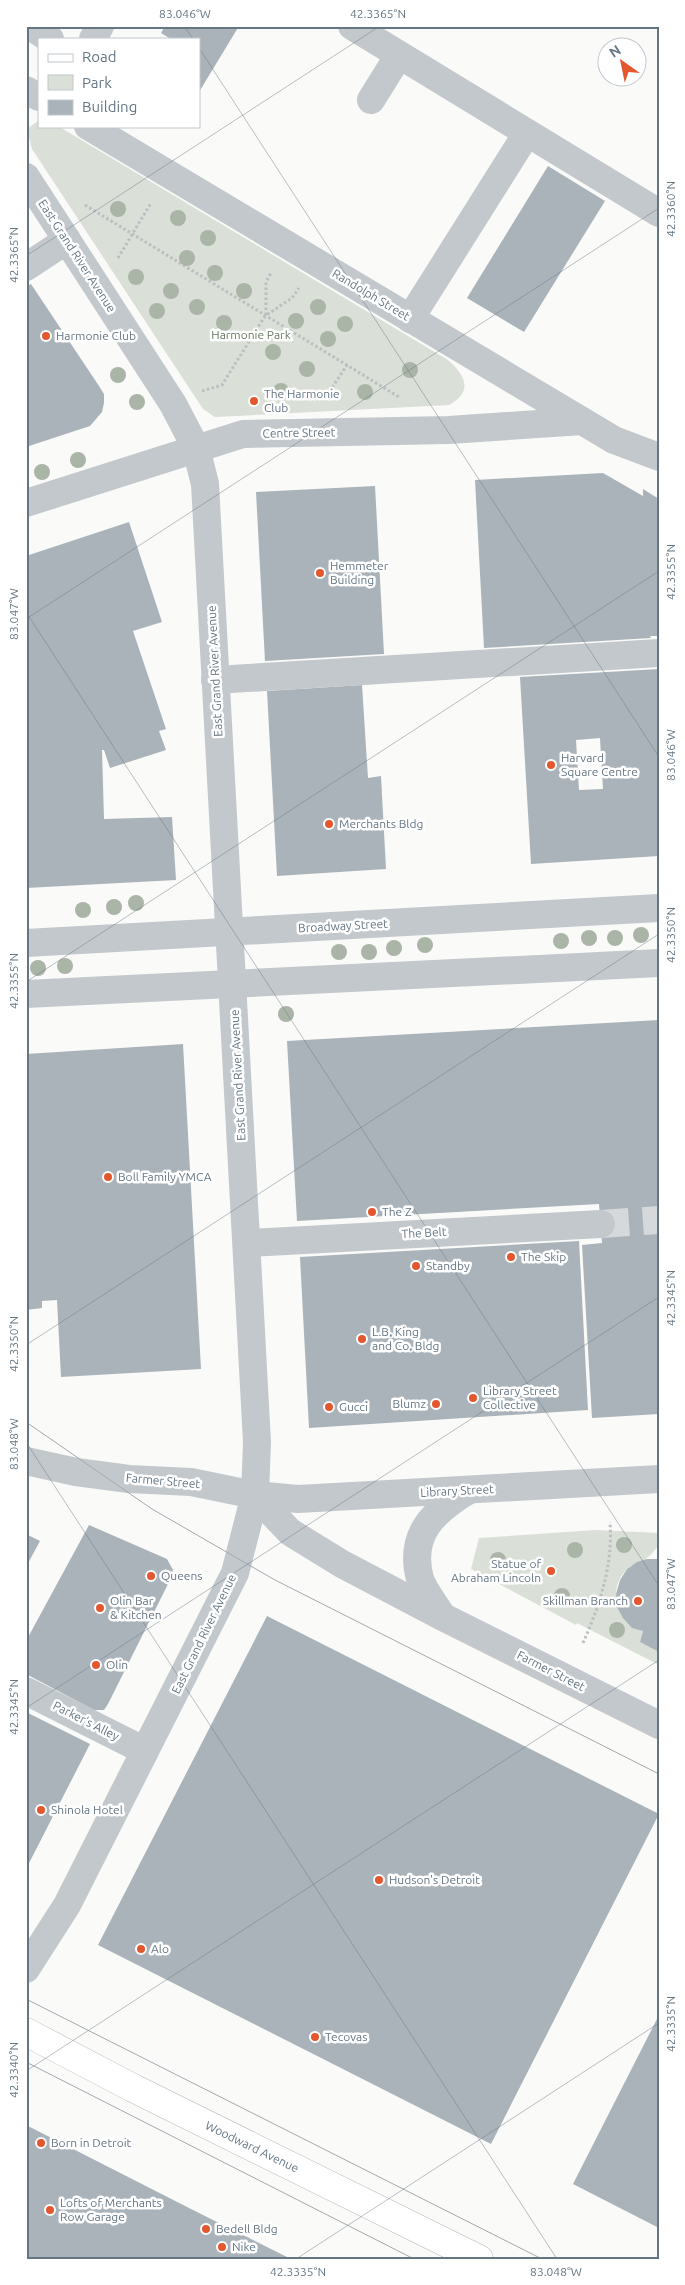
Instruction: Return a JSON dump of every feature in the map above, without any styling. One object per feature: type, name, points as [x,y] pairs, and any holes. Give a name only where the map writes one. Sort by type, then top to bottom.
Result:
[{"type":"main road","name":"Woodward Avenue","points":[[26,2032],[133,2088],[479,2259]]},
{"type":"street","points":[[30,26],[48,38]]},
{"type":"street","points":[[94,38],[100,26]]},
{"type":"street","points":[[352,26],[659,213]]},
{"type":"street","points":[[371,100],[399,55]]},
{"type":"street","points":[[26,90],[38,96]]},
{"type":"street","name":"Randolph Street","points":[[91,128],[614,440],[659,457]]},
{"type":"street","points":[[410,318],[527,133]]},
{"type":"street","name":"East Grand River Avenue","points":[[26,177],[173,404],[196,448],[205,484],[228,932],[248,1242],[257,1442],[255,1495],[235,1573],[67,1905],[26,1969]]},
{"type":"street","points":[[26,267],[67,240]]},
{"type":"street","name":"Centre Street","points":[[26,503],[243,434],[449,430],[582,421]]},
{"type":"street","points":[[215,680],[659,653]]},
{"type":"street","name":"Broadway Street","points":[[26,943],[659,908]]},
{"type":"street","points":[[26,994],[659,963]]},
{"type":"street","name":"The Belt","points":[[248,1242],[601,1224]]},
{"type":"street","name":"Farmer Street","points":[[26,1461],[94,1474],[191,1482],[255,1495],[290,1532],[342,1564],[443,1617],[659,1725]]},
{"type":"street","name":"Library Street","points":[[255,1495],[298,1499],[659,1480]]},
{"type":"street","points":[[443,1617],[421,1580],[416,1550],[426,1526],[444,1505],[469,1490]]},
{"type":"street","name":"Parker’s Alley","points":[[26,1691],[145,1751]]},
{"type":"path","points":[[117,260],[155,196]]},
{"type":"path","points":[[80,202],[406,402]]},
{"type":"path","points":[[266,316],[266,282],[269,276]]},
{"type":"path","points":[[199,392],[222,385],[266,316],[295,294]]},
{"type":"path","points":[[323,401],[347,365]]},
{"type":"path","points":[[583,1643],[598,1609],[610,1554],[610,1522]]},
{"type":"green space","name":"Harmonie Park","points":[[38,121],[38,128],[61,128],[448,360],[462,377],[464,389],[462,394],[449,405],[215,417],[203,409],[32,149],[27,129]]},
{"type":"green space","points":[[596,1530],[659,1533],[659,1545],[646,1559],[628,1568],[621,1576],[616,1594],[617,1604],[626,1620],[634,1627],[643,1631],[640,1642],[659,1652],[659,1665],[577,1623],[576,1625],[471,1569],[479,1538]]},
{"type":"building","points":[[165,26],[239,26],[200,90],[200,38],[169,38],[161,33]]},
{"type":"building","points":[[548,166],[605,201],[524,332],[467,298]]},
{"type":"building","name":"Harmonie Club","points":[[31,284],[104,394],[104,403],[102,412],[90,426],[26,447],[26,287]]},
{"type":"building","points":[[603,473],[643,496],[643,489],[659,499],[659,636],[484,648],[475,480]]},
{"type":"building","name":"Hemmeter Building","points":[[375,486],[384,654],[265,661],[256,492]]},
{"type":"building","points":[[129,522],[162,622],[133,631],[166,729],[159,731],[166,750],[110,768],[104,750],[102,750],[104,819],[172,817],[176,880],[26,888],[26,556]]},
{"type":"building","points":[[659,669],[659,856],[531,864],[520,677]],"holes":[[[600,738],[603,789],[579,790],[576,740]]]},
{"type":"building","name":"Merchants Bldg","points":[[362,685],[368,778],[381,776],[386,869],[277,876],[267,691]]},
{"type":"building","name":"The Z","points":[[659,1020],[659,1414],[592,1418],[582,1245],[602,1243],[599,1204],[297,1221],[287,1041]]},
{"type":"building","name":"Boll Family YMCA","points":[[183,1044],[201,1369],[61,1377],[57,1300],[42,1301],[42,1308],[26,1310],[26,1054]]},
{"type":"building","points":[[579,1241],[588,1410],[309,1428],[300,1257]]},
{"type":"building","name":"Olin Bar & Kitchen","points":[[89,1525],[167,1559],[173,1570],[172,1576],[104,1710],[94,1710],[26,1674],[26,1641]]},
{"type":"building","points":[[26,1534],[40,1541],[26,1567]]},
{"type":"building","name":"Skillman Branch","points":[[647,1559],[659,1559],[659,1652],[640,1642],[643,1631],[632,1628],[623,1618],[617,1607],[616,1594],[620,1580],[627,1569],[637,1562]]},
{"type":"building","name":"Hudson's Detroit","points":[[267,1616],[659,1814],[491,2144],[98,1945]]},
{"type":"building","points":[[26,1712],[90,1744],[26,1869]]},
{"type":"building","points":[[659,2015],[659,2228],[573,2184]]},
{"type":"building","points":[[26,2125],[191,2209],[291,2259],[26,2259]]},
{"type":"tunnel","points":[[601,1224],[659,1220]]},
{"type":"tram line","points":[[26,1422],[152,1509],[275,1580],[659,1774]]},
{"type":"tram line","points":[[26,1999],[542,2259]]},
{"type":"tram line","points":[[26,2062],[414,2259]]},
{"type":"place","name":"Harmonie Club","points":[[46,336]]},
{"type":"place","name":"The Harmonie Club","points":[[254,401]]},
{"type":"place","name":"Hemmeter Building","points":[[320,573]]},
{"type":"place","name":"Harvard Square Centre","points":[[551,765]]},
{"type":"place","name":"Merchants Bldg","points":[[329,824]]},
{"type":"place","name":"Boll Family YMCA","points":[[108,1177]]},
{"type":"place","name":"The Z","points":[[372,1212]]},
{"type":"place","name":"The Skip","points":[[511,1257]]},
{"type":"place","name":"Standby","points":[[416,1266]]},
{"type":"place","name":"L.B. King and Co. Bldg","points":[[362,1339]]},
{"type":"place","name":"Library Street Collective","points":[[473,1398]]},
{"type":"place","name":"Blumz","points":[[436,1404]]},
{"type":"place","name":"Gucci","points":[[329,1407]]},
{"type":"place","name":"Statue of Abraham Lincoln","points":[[551,1571]]},
{"type":"place","name":"Queens","points":[[151,1576]]},
{"type":"place","name":"Skillman Branch","points":[[638,1601]]},
{"type":"place","name":"Olin Bar & Kitchen","points":[[100,1608]]},
{"type":"place","name":"Olin","points":[[96,1665]]},
{"type":"place","name":"Shinola Hotel","points":[[41,1810]]},
{"type":"place","name":"Hudson's Detroit","points":[[379,1880]]},
{"type":"place","name":"Alo","points":[[141,1949]]},
{"type":"place","name":"Tecovas","points":[[315,2037]]},
{"type":"place","name":"Born in Detroit","points":[[41,2143]]},
{"type":"place","name":"Lofts of Merchants Row Garage","points":[[50,2210]]},
{"type":"place","name":"Bedell Bldg","points":[[206,2229]]},
{"type":"place","name":"Nike","points":[[222,2247]]}]
